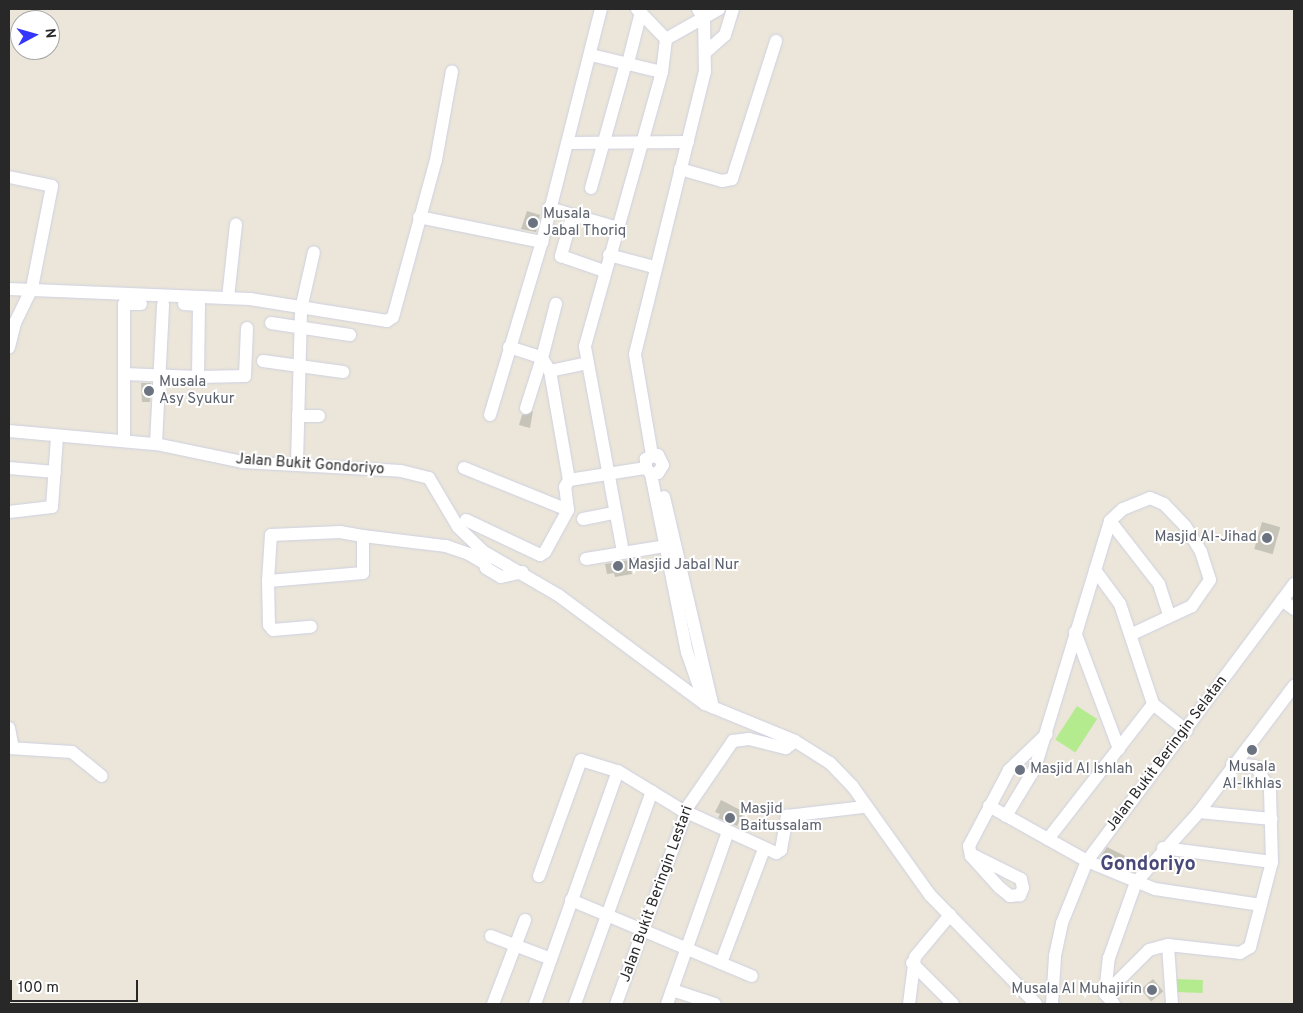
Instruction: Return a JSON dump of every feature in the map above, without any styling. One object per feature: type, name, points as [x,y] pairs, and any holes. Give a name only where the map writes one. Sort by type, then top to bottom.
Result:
[{"type":"street","points":[[490,416],[509,347],[542,242],[549,208],[592,55],[601,9]]},
{"type":"street","points":[[622,552],[585,346],[604,271],[662,72],[666,39],[701,14],[719,9]]},
{"type":"street","points":[[707,51],[725,35],[733,9]]},
{"type":"street","points":[[639,10],[666,39]]},
{"type":"street","points":[[591,188],[627,63],[639,10]]},
{"type":"street","points":[[701,14],[707,51],[688,142],[654,267],[635,354],[665,546],[687,652],[709,706]]},
{"type":"street","points":[[680,169],[722,181],[732,179],[776,41]]},
{"type":"street","points":[[592,55],[662,72]]},
{"type":"street","points":[[9,289],[32,288],[141,297],[228,298],[377,322],[393,317],[436,160],[452,71]]},
{"type":"street","points":[[568,143],[604,141],[642,143],[688,142]]},
{"type":"street","points":[[9,177],[47,183],[52,190],[32,288],[15,323],[9,347]]},
{"type":"street","points":[[549,208],[572,217],[618,228]]},
{"type":"street","points":[[419,217],[542,242]]},
{"type":"street","points":[[572,217],[561,256],[604,271]]},
{"type":"street","points":[[228,298],[236,224]]},
{"type":"street","points":[[297,464],[302,367],[301,309],[314,252]]},
{"type":"street","points":[[609,255],[654,267]]},
{"type":"street","points":[[124,441],[124,304],[199,305],[198,377]]},
{"type":"street","points":[[156,444],[162,376],[164,304]]},
{"type":"street","points":[[526,408],[542,358],[556,304]]},
{"type":"street","points":[[271,322],[350,335]]},
{"type":"street","points":[[124,374],[198,377],[245,376],[247,328]]},
{"type":"street","points":[[466,520],[540,555],[545,552],[568,510],[565,487],[569,480],[550,371],[542,358],[509,347]]},
{"type":"street","points":[[264,361],[343,372]]},
{"type":"street","points":[[550,371],[587,363]]},
{"type":"street","points":[[298,416],[319,416]]},
{"type":"street","name":"Jalan Bukit Gondoriyo","points":[[9,432],[156,444],[242,462],[401,471],[429,478],[458,528],[484,558],[522,572],[536,580],[709,706],[795,740],[830,764],[853,787],[864,807],[902,861],[950,915],[1036,1004]]},
{"type":"street","points":[[9,512],[52,507],[57,437]]},
{"type":"street","points":[[9,468],[55,472]]},
{"type":"street","points":[[464,468],[568,510]]},
{"type":"street","points":[[569,480],[607,473],[652,471]]},
{"type":"street","points":[[652,471],[709,706]]},
{"type":"street","points":[[1006,816],[1032,776],[1047,734],[1075,632],[1110,522],[1123,509],[1150,498],[1164,504],[1184,526],[1209,572],[1210,580],[1192,606],[1130,635]]},
{"type":"street","points":[[583,519],[615,513]]},
{"type":"street","points":[[1110,522],[1159,584],[1169,616]]},
{"type":"street","points":[[311,627],[274,630],[269,625],[268,582],[271,534],[340,532],[446,546],[484,558]]},
{"type":"street","points":[[268,582],[363,573],[363,536]]},
{"type":"street","points":[[586,559],[665,546]]},
{"type":"street","points":[[1095,570],[1115,593],[1152,704],[1186,731]]},
{"type":"street","name":"Jalan Bukit Beringin Selatan","points":[[1052,1004],[1055,956],[1062,924],[1087,861],[1294,584]]},
{"type":"street","points":[[1282,600],[1294,609]]},
{"type":"street","points":[[1075,632],[1119,749]]},
{"type":"street","points":[[1114,1004],[1105,994],[1109,958],[1136,882],[1164,848],[1198,812],[1232,764],[1294,686]]},
{"type":"street","points":[[1048,839],[1152,704]]},
{"type":"street","points":[[9,728],[11,748],[72,752],[102,776]]},
{"type":"street","points":[[971,854],[1021,880],[1022,892],[1010,896],[971,854],[972,837],[1012,766],[1047,734]]},
{"type":"street","name":"Jalan Bukit Beringin Lestari","points":[[616,1004],[645,930],[685,812],[733,741],[749,739],[786,748],[795,740]]},
{"type":"street","points":[[539,876],[577,765],[582,760],[618,771],[685,812],[776,853],[781,850],[787,816],[864,807]]},
{"type":"street","points":[[1105,994],[1149,950],[1168,945],[1240,953],[1250,947],[1272,862],[1270,789],[1265,776],[1255,766],[1232,764]]},
{"type":"street","points":[[535,1004],[618,771]]},
{"type":"street","points":[[575,1004],[608,918],[652,791]]},
{"type":"street","points":[[988,806],[1087,861],[1155,890],[1261,905]]},
{"type":"street","points":[[1198,812],[1272,818]]},
{"type":"street","points":[[667,1004],[728,832]]},
{"type":"street","points":[[1164,848],[1272,862]]},
{"type":"street","points":[[721,963],[764,849]]},
{"type":"street","points":[[571,900],[608,918],[645,930],[752,976]]},
{"type":"street","points":[[909,1004],[912,963],[950,915]]},
{"type":"street","points":[[492,1004],[525,920]]},
{"type":"street","points":[[491,936],[551,959]]},
{"type":"street","points":[[1168,945],[1172,1004]]},
{"type":"street","points":[[912,963],[954,1004]]},
{"type":"street","points":[[672,990],[715,1004]]},
{"type":"green space","points":[[1077,706],[1097,719],[1075,753],[1055,740]]},
{"type":"green space","points":[[1175,979],[1203,980],[1203,993],[1175,992]]},
{"type":"building","name":"Musala Jabal Thoriq","points":[[527,211],[540,215],[536,232],[521,229]]},
{"type":"building","points":[[141,383],[151,383],[150,402],[142,402]]},
{"type":"building","points":[[533,411],[530,428],[519,425],[522,415]]},
{"type":"building","name":"Masjid Al-Jihad","points":[[1262,522],[1280,527],[1273,554],[1254,549]]},
{"type":"building","name":"Masjid Jabal Nur","points":[[630,560],[632,574],[615,577],[614,573],[607,574],[605,564]]},
{"type":"building","name":"Masjid Baitussalam","points":[[721,800],[744,812],[737,826],[718,818],[720,814],[715,812]]},
{"type":"building","points":[[1107,847],[1125,856],[1121,866],[1100,857]]},
{"type":"building","name":"Musala Al Muhajirin","points":[[1153,979],[1163,991],[1151,1002],[1141,989]]},
{"type":"place","name":"Musala Jabal Thoriq","points":[[533,223]]},
{"type":"place","name":"Musala Asy Syukur","points":[[149,391]]},
{"type":"place","name":"Masjid Al-Jihad","points":[[1267,538]]},
{"type":"place","name":"Masjid Jabal Nur","points":[[618,566]]},
{"type":"place","name":"Musala Al-Ikhlas","points":[[1252,750]]},
{"type":"place","name":"Masjid Al Ishlah","points":[[1020,770]]},
{"type":"place","name":"Masjid Baitussalam","points":[[730,818]]},
{"type":"place","name":"Musala Al Muhajirin","points":[[1152,990]]},
{"type":"district","name":"Gondoriyo","points":[[1148,865]]}]
